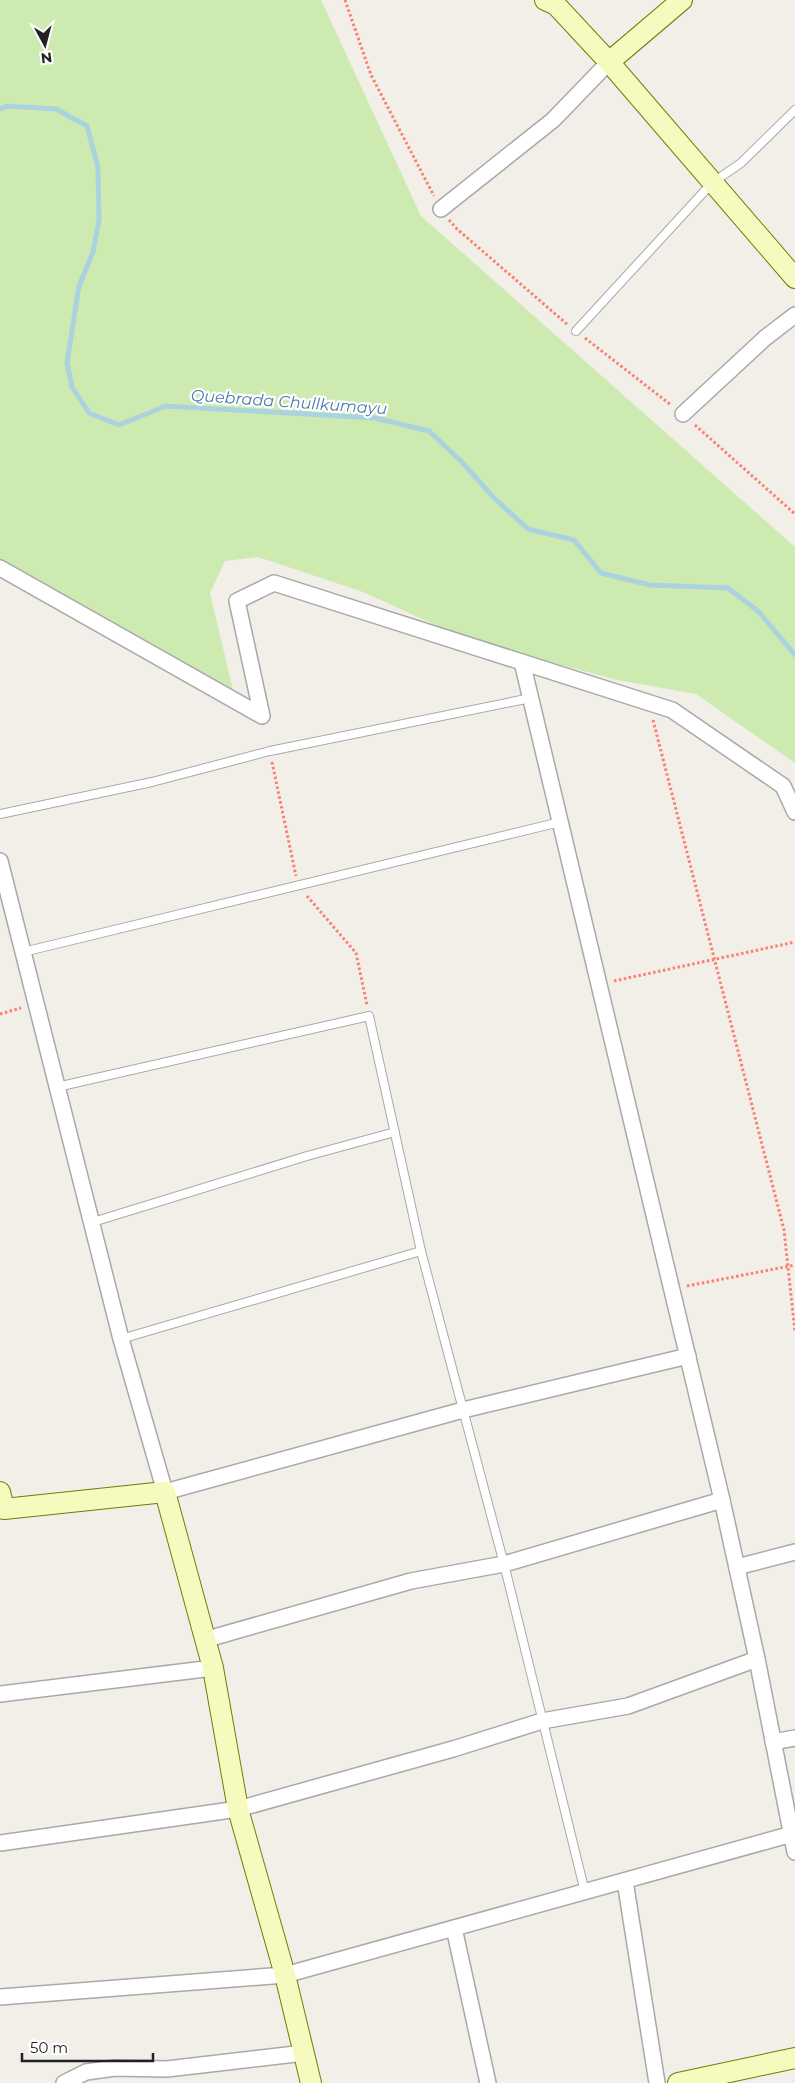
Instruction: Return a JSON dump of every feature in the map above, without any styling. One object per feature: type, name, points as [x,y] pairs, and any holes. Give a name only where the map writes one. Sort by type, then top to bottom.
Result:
[{"type":"street","points":[[545,0],[556,5],[609,62],[712,184],[795,278]]},
{"type":"street","points":[[441,210],[553,120],[609,62],[682,0]]},
{"type":"street","points":[[683,414],[765,338],[795,315]]},
{"type":"street","points":[[0,568],[262,716],[237,601],[274,583],[672,710],[783,786],[795,812]]},
{"type":"street","points":[[522,662],[722,1500],[757,1659],[795,1852]]},
{"type":"street","points":[[0,861],[93,1222],[121,1339],[213,1668],[238,1810],[285,1975],[311,2083]]},
{"type":"street","points":[[2,1504],[165,1492],[463,1410],[688,1356]]},
{"type":"street","points":[[204,1640],[411,1581],[504,1564],[722,1500]]},
{"type":"street","points":[[737,1568],[795,1552]]},
{"type":"street","points":[[0,1843],[238,1810],[453,1749],[542,1721],[628,1706],[757,1659]]},
{"type":"street","points":[[0,1694],[213,1668]]},
{"type":"street","points":[[773,1742],[795,1738]]},
{"type":"street","points":[[0,1997],[285,1975],[792,1834]]},
{"type":"street","points":[[625,1880],[657,2083]]},
{"type":"street","points":[[454,1928],[488,2083]]},
{"type":"street","points":[[64,2083],[86,2072],[116,2068],[168,2076],[304,2053]]},
{"type":"street","points":[[678,2083],[795,2058]]},
{"type":"lane","points":[[576,331],[712,184],[741,163],[795,110]]},
{"type":"lane","points":[[0,814],[152,782],[270,751],[530,698]]},
{"type":"lane","points":[[23,952],[560,822]]},
{"type":"lane","points":[[58,1087],[369,1016],[420,1251],[504,1564],[586,1892]]},
{"type":"lane","points":[[93,1222],[307,1156],[395,1132]]},
{"type":"lane","points":[[121,1339],[420,1251]]},
{"type":"path","points":[[345,0],[371,75],[441,210],[457,230],[576,331],[683,414],[795,514]]},
{"type":"path","points":[[649,702],[784,1230],[795,1332]]},
{"type":"path","points":[[270,751],[298,886],[356,953],[369,1016]]},
{"type":"path","points":[[599,984],[795,942]]},
{"type":"path","points":[[0,1014],[36,1004]]},
{"type":"path","points":[[672,1290],[795,1265]]},
{"type":"green space","points":[[0,0],[321,0],[421,216],[795,547],[795,763],[696,694],[617,680],[466,639],[363,592],[258,557],[225,561],[210,593],[233,690],[0,560]]},
{"type":"waterway","name":"Quebrada Chullkumayu","points":[[0,109],[7,106],[56,109],[87,126],[98,167],[99,220],[93,252],[79,286],[67,363],[72,387],[89,413],[119,425],[166,406],[375,418],[429,431],[461,461],[494,498],[528,529],[574,540],[601,573],[650,585],[728,588],[759,612],[795,655]]}]
